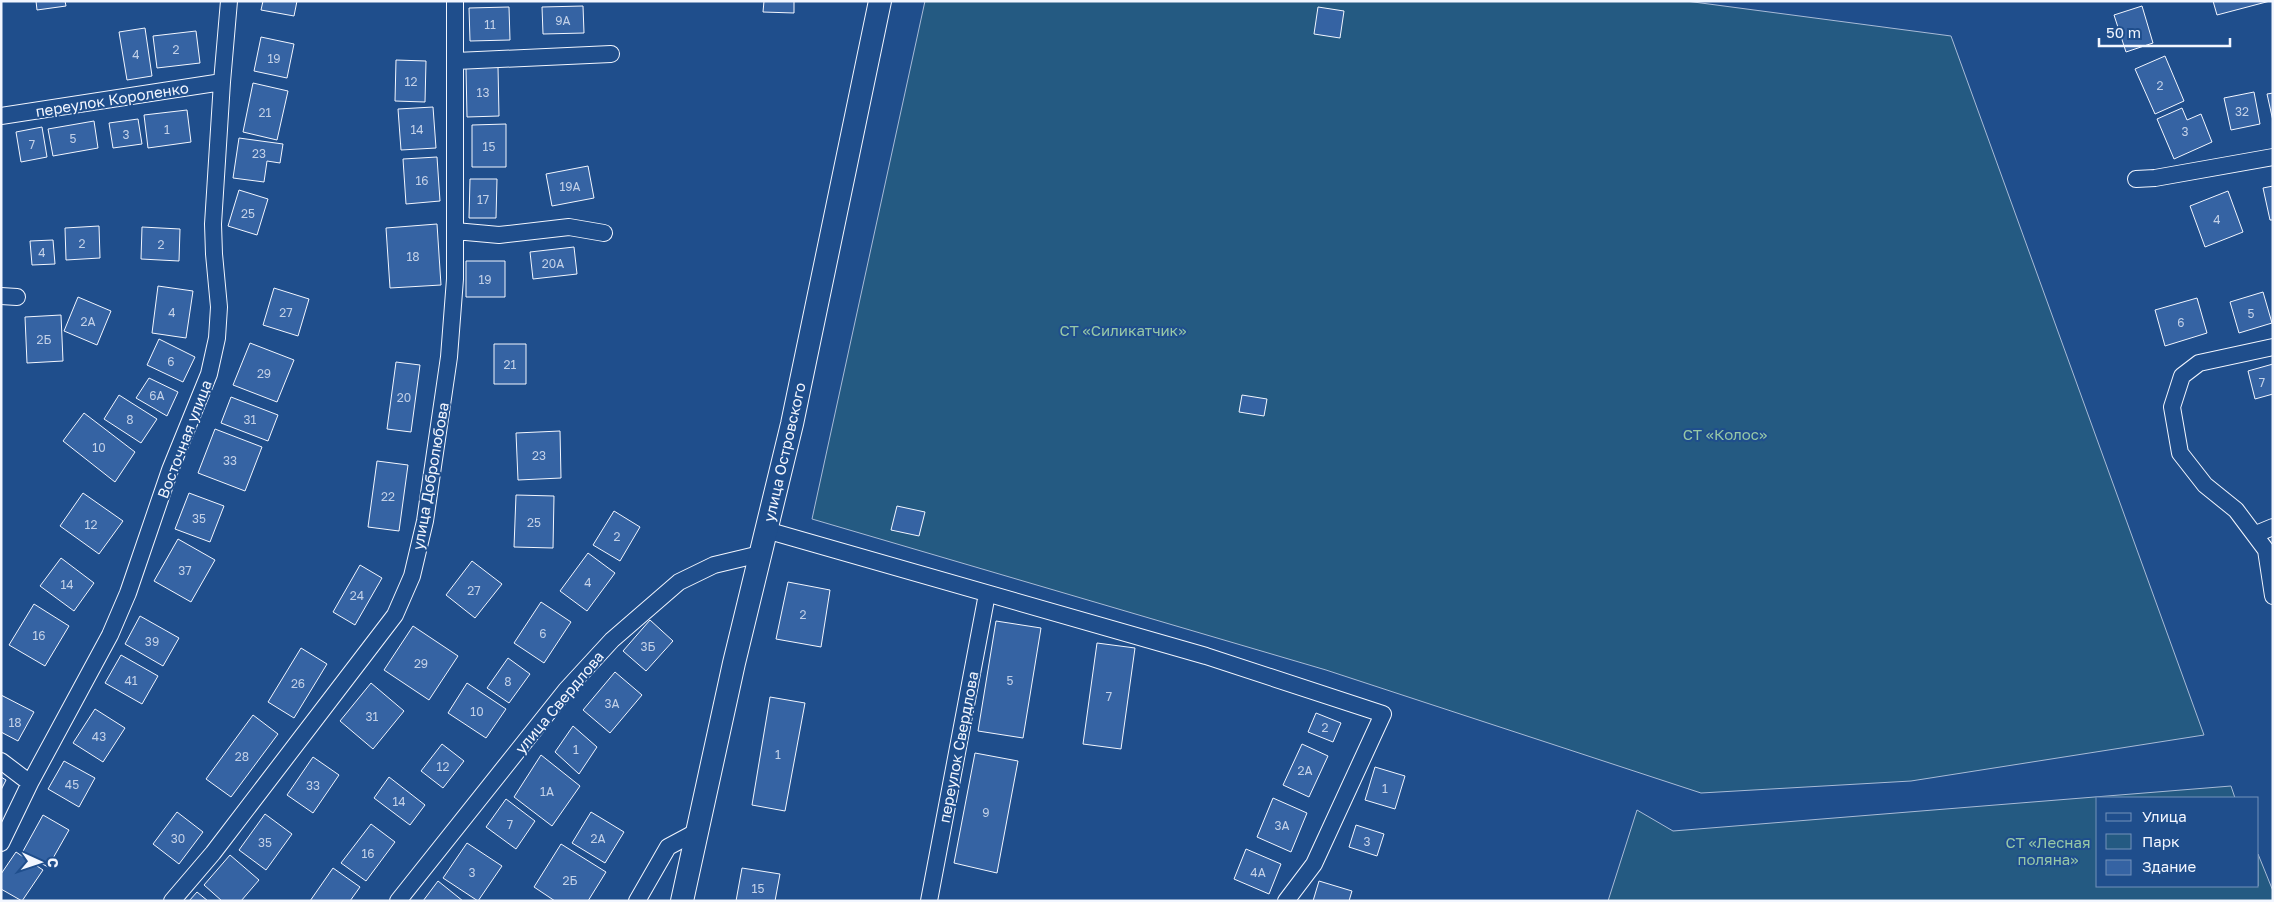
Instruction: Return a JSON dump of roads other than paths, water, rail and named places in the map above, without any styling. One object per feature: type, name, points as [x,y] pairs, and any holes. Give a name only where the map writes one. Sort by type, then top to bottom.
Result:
[{"type":"street","name":"Восточная улица","points":[[1,843],[30,783],[110,635],[128,593],[170,470],[209,374],[217,338],[219,307],[214,254],[214,224],[222,82],[229,1]]},
{"type":"street","name":"улица Добролюбова","points":[[172,901],[220,845],[395,615],[412,576],[425,521],[449,357],[455,279],[455,1]]},
{"type":"street","name":"улица Островского","points":[[682,901],[760,554],[792,424],[880,1]]},
{"type":"street","points":[[456,60],[611,54]]},
{"type":"street","name":"переулок Короленко","points":[[1,116],[222,82]]},
{"type":"street","points":[[2136,179],[2155,178],[2273,157]]},
{"type":"street","points":[[455,231],[499,235],[569,227],[604,233]]},
{"type":"street","points":[[2273,347],[2199,363],[2182,376],[2172,407],[2180,453],[2205,485],[2236,510],[2256,534],[2266,550],[2273,596]]},
{"type":"street","points":[[2256,534],[2273,527]]},
{"type":"street","points":[[766,530],[1206,656],[1383,714],[1314,864],[1286,901]]},
{"type":"street","name":"улица Свердлова","points":[[398,901],[566,690],[612,640],[679,582],[714,565],[760,554]]},
{"type":"street","name":"переулок Свердлова","points":[[929,901],[987,594]]},
{"type":"street","points":[[1,761],[30,783]]},
{"type":"street","points":[[637,901],[668,847],[696,832]]},
{"type":"park label","name":"СТ «Силикатчик»","points":[[1123,330]]},
{"type":"park label","name":"СТ «Колос»","points":[[1725,434]]},
{"type":"park label","name":"СТ «Лесная поляна»","points":[[2048,850]]}]
